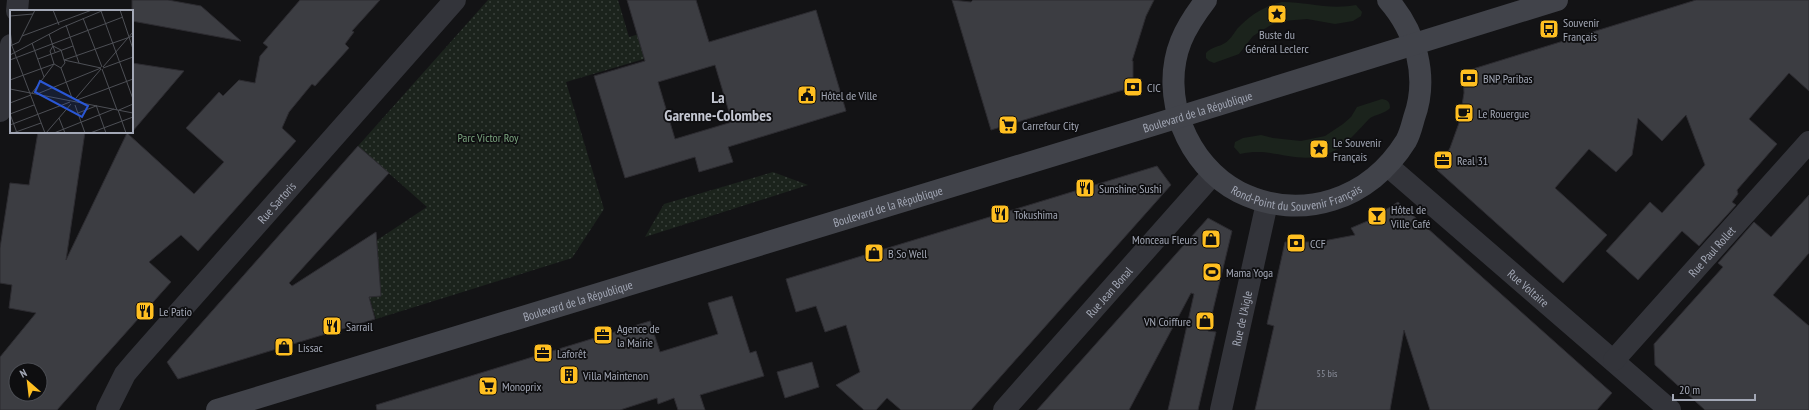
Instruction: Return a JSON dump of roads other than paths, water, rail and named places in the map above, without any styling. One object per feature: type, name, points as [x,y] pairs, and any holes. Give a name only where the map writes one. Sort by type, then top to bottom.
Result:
[{"type":"main road","name":"Rond-Point du Souvenir Français","points":[[1206,0],[1191,20],[1180,42],[1174,67],[1174,92],[1178,118],[1192,149],[1213,174],[1238,191],[1267,202],[1300,206],[1332,201],[1363,187],[1388,166],[1407,139],[1418,108],[1422,81],[1414,44],[1398,12],[1388,0]]},
{"type":"main road","name":"Boulevard de la République","points":[[217,410],[1178,118],[1557,0]]},
{"type":"street","points":[[17,10],[18,0]]},
{"type":"street","name":"Rue Sartoris","points":[[108,410],[125,374],[455,0]]},
{"type":"street","points":[[0,111],[10,51]]},
{"type":"street","name":"Rue Paul Rollet","points":[[1614,360],[1809,142]]},
{"type":"street","name":"Rue Voltaire","points":[[1388,166],[1670,410]]},
{"type":"street","name":"Rue Jean Bonal","points":[[1004,410],[1213,174]]},
{"type":"street","name":"Rue de l'Aigle","points":[[1221,410],[1267,202]]},
{"type":"place","name":"Buste du Général Leclerc","points":[[1277,14]]},
{"type":"place","name":"Souvenir Français","points":[[1549,29]]},
{"type":"place","name":"BNP Paribas","points":[[1469,78]]},
{"type":"place","name":"CIC","points":[[1133,87]]},
{"type":"place","name":"Hôtel de Ville","points":[[807,95]]},
{"type":"place","name":"Le Rouergue","points":[[1464,113]]},
{"type":"place","name":"Carrefour City","points":[[1008,125]]},
{"type":"place","name":"Le Souvenir Français","points":[[1319,149]]},
{"type":"place","name":"Real 31","points":[[1443,160]]},
{"type":"place","name":"Sunshine Sushi","points":[[1085,188]]},
{"type":"place","name":"Tokushima","points":[[1000,214]]},
{"type":"place","name":"Hôtel de Ville Café","points":[[1377,216]]},
{"type":"place","name":"Monceau Fleurs","points":[[1211,239]]},
{"type":"place","name":"CCF","points":[[1296,243]]},
{"type":"place","name":"B So Well","points":[[874,253]]},
{"type":"place","name":"Mama Yoga","points":[[1212,272]]},
{"type":"place","name":"Le Patio","points":[[145,311]]},
{"type":"place","name":"VN Coiffure","points":[[1205,321]]},
{"type":"place","name":"Sarrail","points":[[332,326]]},
{"type":"place","name":"Agence de la Mairie","points":[[603,335]]},
{"type":"place","name":"Lissac","points":[[284,347]]},
{"type":"place","name":"Laforêt","points":[[543,353]]},
{"type":"place","name":"Villa Maintenon","points":[[569,375]]},
{"type":"place","name":"Monoprix","points":[[488,386]]},
{"type":"district","name":"La Garenne-Colombes","points":[[718,106]]},
{"type":"park label","name":"Parc Victor Roy","points":[[488,137]]}]
